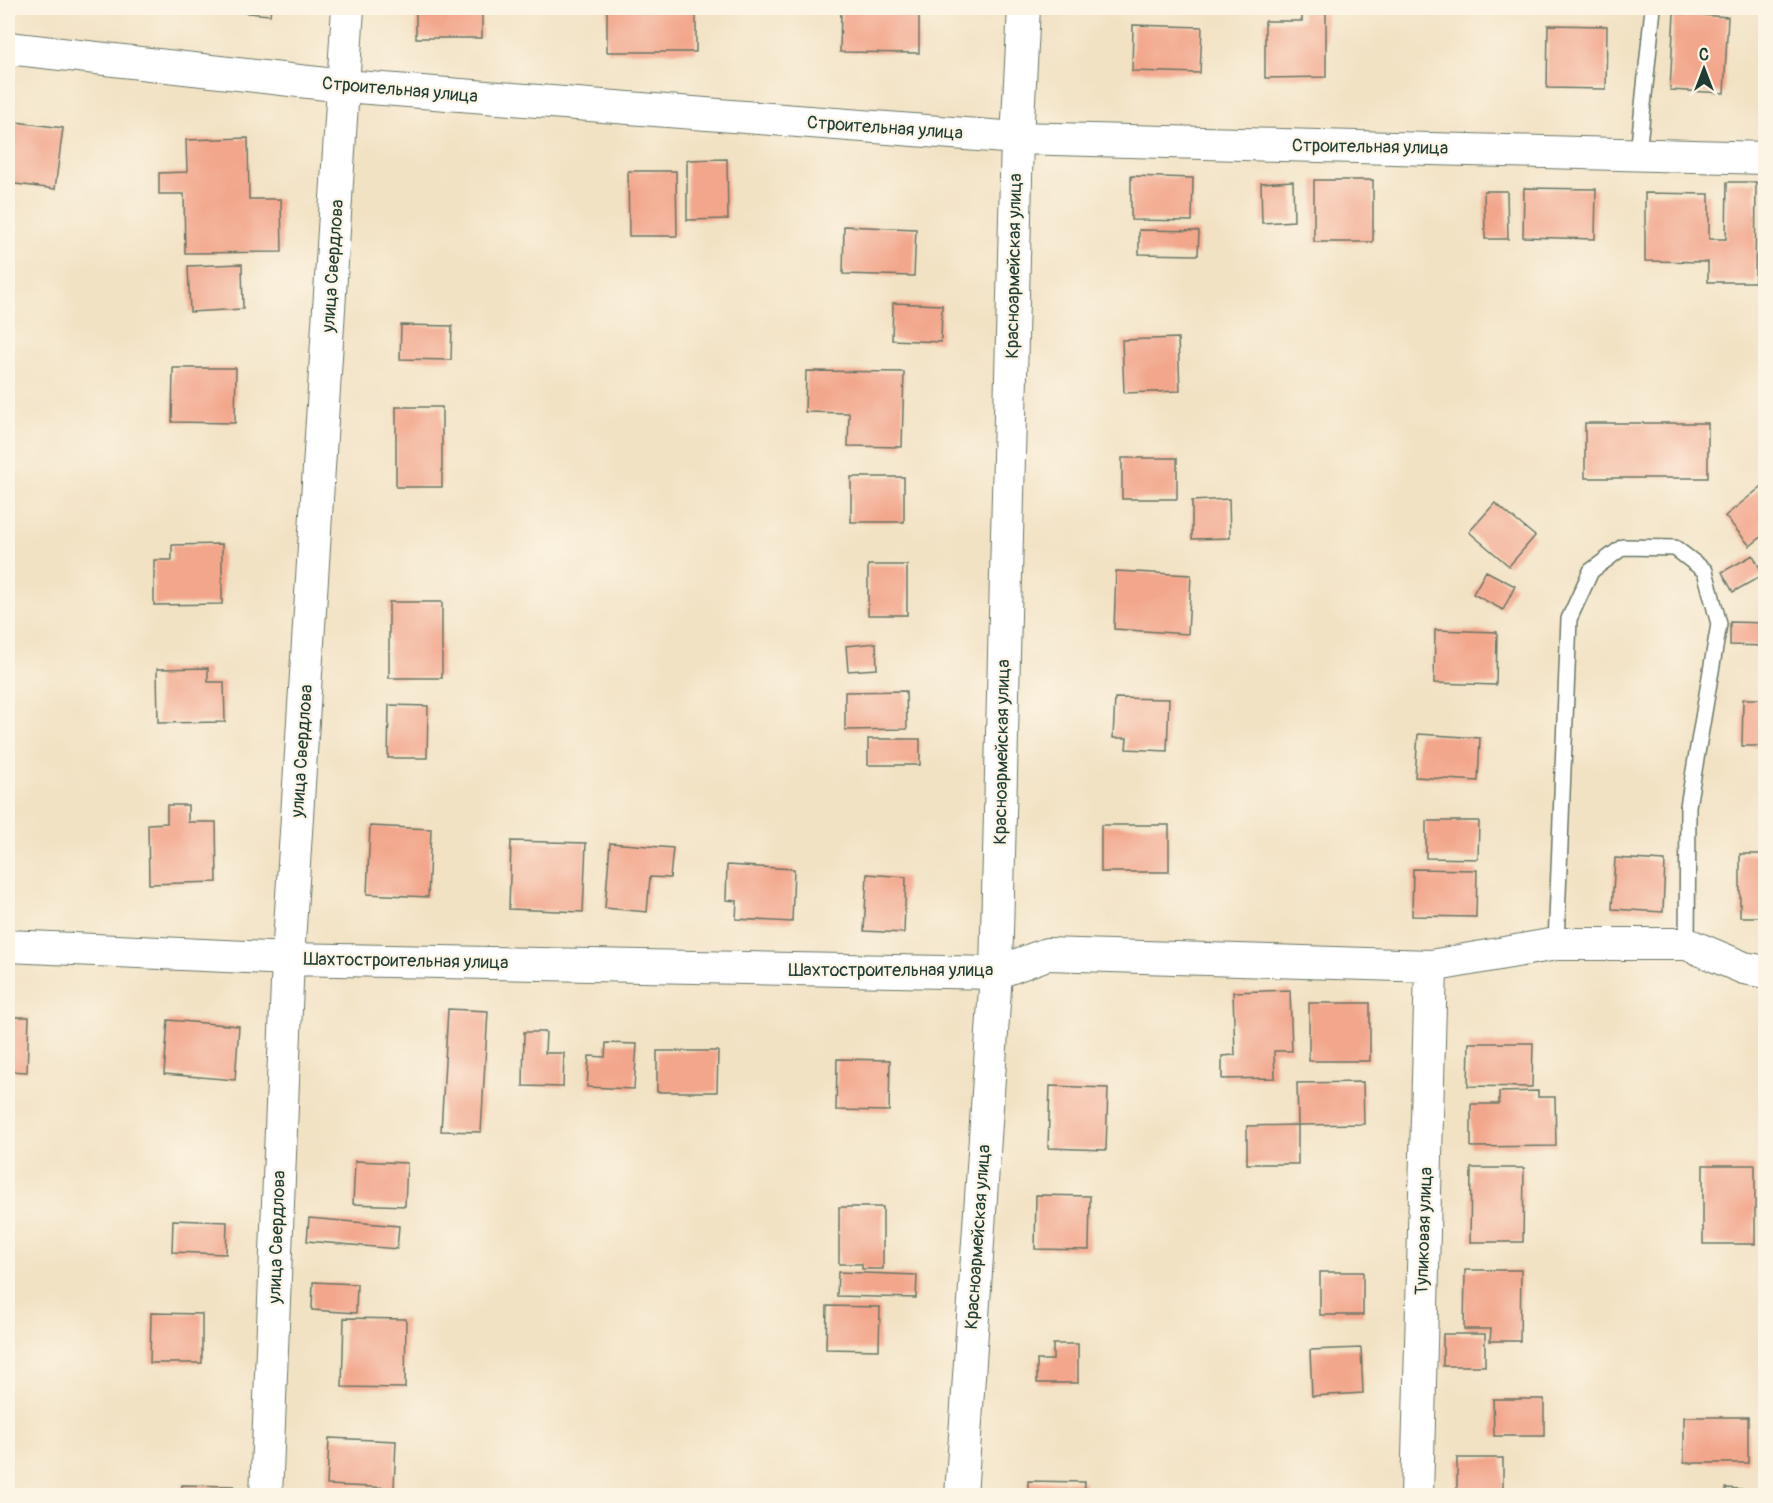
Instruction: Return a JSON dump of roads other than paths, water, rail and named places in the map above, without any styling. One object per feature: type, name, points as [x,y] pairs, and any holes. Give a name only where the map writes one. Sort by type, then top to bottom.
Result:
[{"type":"street","name":"улица Свердлова","points":[[266,1496],[288,959],[348,8]]},
{"type":"street","name":"Красноармейская улица","points":[[961,1496],[996,973],[1017,138],[1024,8]]},
{"type":"street","name":"Строительная улица","points":[[8,48],[344,86],[1017,138],[1766,158]]},
{"type":"street","name":"Шахтостроительная улица","points":[[8,946],[288,959],[996,973],[1047,954],[1431,966],[1556,944],[1688,944],[1744,968],[1766,972]]},
{"type":"street","name":"Тупиковая улица","points":[[1417,1496],[1431,966]]},
{"type":"lane","points":[[1638,154],[1653,8]]},
{"type":"lane","points":[[1556,944],[1569,619],[1591,572],[1623,547],[1675,548],[1705,571],[1719,624],[1688,806],[1688,944]]}]
